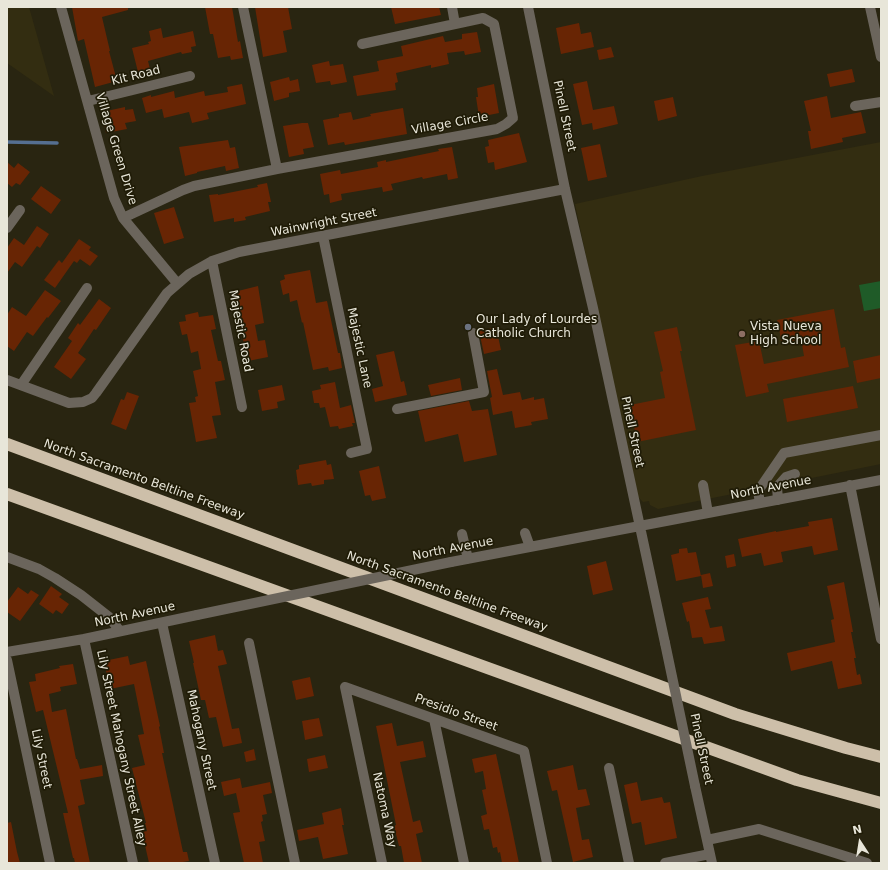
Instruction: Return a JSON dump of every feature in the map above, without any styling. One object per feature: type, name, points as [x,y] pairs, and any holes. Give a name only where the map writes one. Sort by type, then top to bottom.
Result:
[{"type":"highway","name":"North Sacramento Beltline Freeway","points":[[7,444],[736,714],[846,748],[881,757]]},
{"type":"highway","points":[[7,494],[797,780],[881,803]]},
{"type":"street","name":"Village Green Drive","points":[[62,7],[114,198],[123,218],[177,283]]},
{"type":"street","points":[[243,7],[278,169]]},
{"type":"street","points":[[452,7],[455,24]]},
{"type":"street","name":"Pinell Street","points":[[528,7],[565,188],[593,308],[711,859]]},
{"type":"street","points":[[870,7],[881,57]]},
{"type":"street","name":"Village Circle","points":[[123,218],[177,192],[194,186],[497,129],[513,118],[494,24],[483,18],[362,44]]},
{"type":"street","name":"Kit Road","points":[[88,101],[190,76]]},
{"type":"street","points":[[856,106],[881,102]]},
{"type":"street","name":"Wainwright Street","points":[[7,380],[68,403],[83,402],[92,398],[167,293],[177,283],[199,267],[212,260],[239,252],[565,188]]},
{"type":"street","points":[[7,228],[20,210]]},
{"type":"street","name":"Majestic Lane","points":[[323,236],[367,450],[351,453]]},
{"type":"street","name":"Majestic Road","points":[[212,260],[242,407]]},
{"type":"street","points":[[21,385],[87,288]]},
{"type":"street","points":[[396,409],[484,392],[473,333]]},
{"type":"street","points":[[760,503],[758,491],[784,454],[881,435]]},
{"type":"street","points":[[778,500],[777,487],[786,477],[795,474]]},
{"type":"street","name":"North Avenue","points":[[7,652],[120,632],[451,562],[881,480]]},
{"type":"street","points":[[703,485],[708,513]]},
{"type":"street","points":[[850,486],[881,638]]},
{"type":"street","points":[[525,533],[530,547]]},
{"type":"street","points":[[462,534],[468,559]]},
{"type":"street","points":[[7,557],[39,569],[80,594],[109,617],[120,632]]},
{"type":"street","name":"Mahogany Street","points":[[162,622],[215,863]]},
{"type":"street","name":"Lily Street Mahogany Street Alley","points":[[84,639],[133,863]]},
{"type":"street","points":[[249,643],[295,863]]},
{"type":"street","name":"Lily Street","points":[[7,660],[50,863]]},
{"type":"street","name":"Presidio Street","points":[[361,763],[345,687],[524,751],[547,863]]},
{"type":"street","points":[[434,719],[464,863]]},
{"type":"street","name":"Natoma Way","points":[[361,763],[382,863]]},
{"type":"street","points":[[609,768],[628,863]]},
{"type":"street","points":[[707,840],[759,829],[867,863]]},
{"type":"street","points":[[665,863],[711,859]]},
{"type":"shaded area","points":[[7,7],[29,7],[54,96],[7,63]]},
{"type":"shaded area","name":"Vista Nueva High School","points":[[881,142],[881,464],[658,509],[650,505],[649,501],[643,502],[637,496],[575,204],[702,176]]},
{"type":"green space","points":[[881,281],[881,308],[864,311],[859,285]]},
{"type":"building","points":[[72,7],[128,7],[128,10],[102,17],[117,81],[95,87],[84,39],[78,41]]},
{"type":"building","points":[[205,7],[232,7],[238,42],[240,41],[243,58],[231,60],[230,56],[218,58],[213,34],[210,34]]},
{"type":"building","points":[[255,7],[288,7],[292,29],[283,31],[287,52],[263,57]]},
{"type":"building","points":[[391,7],[439,7],[441,15],[395,24]]},
{"type":"building","points":[[579,23],[581,34],[591,32],[594,47],[561,54],[556,28]]},
{"type":"building","points":[[161,28],[163,38],[193,31],[196,46],[191,47],[192,52],[182,54],[181,52],[148,61],[151,73],[139,76],[132,48],[149,44],[148,42],[151,41],[149,31]]},
{"type":"building","points":[[477,32],[481,52],[465,55],[464,51],[447,53],[449,64],[431,68],[431,65],[396,73],[398,82],[395,83],[396,90],[357,96],[353,76],[379,71],[377,61],[403,56],[401,46],[443,36],[445,42],[462,39],[462,34]]},
{"type":"building","points":[[611,47],[614,57],[599,60],[597,50]]},
{"type":"building","points":[[329,61],[330,66],[343,64],[347,82],[331,85],[330,81],[316,83],[312,65]]},
{"type":"building","points":[[852,69],[855,82],[830,87],[827,74]]},
{"type":"building","points":[[289,77],[290,81],[298,79],[300,91],[289,93],[289,97],[274,101],[270,82]]},
{"type":"building","points":[[587,81],[593,110],[614,106],[618,124],[593,130],[592,123],[582,125],[573,84]]},
{"type":"building","points":[[242,84],[246,104],[207,113],[209,119],[192,123],[189,112],[164,118],[162,109],[146,113],[142,98],[174,91],[175,98],[204,91],[205,96],[228,92],[227,87]]},
{"type":"building","points":[[494,84],[499,113],[479,117],[476,97],[478,97],[477,88]]},
{"type":"building","points":[[827,96],[831,118],[861,112],[866,133],[842,138],[843,142],[811,149],[808,131],[811,131],[804,101]]},
{"type":"building","points":[[673,97],[677,116],[658,121],[654,101]]},
{"type":"building","points":[[125,107],[125,110],[133,109],[136,121],[125,123],[127,129],[106,133],[102,112]]},
{"type":"building","points":[[403,108],[407,134],[345,145],[344,142],[328,145],[323,120],[339,117],[339,114],[351,112],[353,120],[371,116],[370,114]]},
{"type":"building","points":[[308,123],[314,147],[303,149],[304,154],[289,157],[283,126]]},
{"type":"building","points":[[519,133],[527,162],[495,170],[494,162],[488,163],[485,147],[489,146],[488,140]]},
{"type":"building","points":[[228,140],[230,148],[235,147],[239,168],[226,171],[225,166],[185,176],[179,147]]},
{"type":"building","points":[[600,144],[607,177],[588,181],[581,148]]},
{"type":"building","points":[[452,147],[458,178],[448,180],[447,174],[423,179],[422,177],[391,184],[393,190],[383,192],[382,187],[341,194],[342,200],[330,203],[329,194],[324,195],[320,174],[340,170],[341,174],[378,167],[377,162],[386,160],[386,162]]},
{"type":"building","points":[[7,162],[14,168],[18,163],[30,172],[20,185],[16,183],[12,187],[7,183]]},
{"type":"building","points":[[267,183],[271,202],[268,202],[270,211],[245,217],[246,220],[234,222],[234,218],[214,222],[209,195],[218,195],[258,187],[257,185]]},
{"type":"building","points":[[41,186],[61,200],[51,214],[31,199]]},
{"type":"building","points":[[174,207],[184,238],[164,244],[154,213]]},
{"type":"building","points":[[37,226],[49,234],[40,248],[37,246],[22,267],[15,262],[7,273],[7,248],[14,238],[24,245]]},
{"type":"building","points":[[79,239],[91,247],[89,250],[98,256],[90,266],[80,259],[77,263],[74,261],[55,288],[44,280],[59,260],[62,263]]},
{"type":"building","points":[[310,270],[316,303],[327,301],[338,353],[340,353],[342,368],[329,371],[328,367],[313,370],[297,300],[290,302],[289,293],[283,295],[280,281],[285,279],[284,275]]},
{"type":"building","points":[[258,286],[264,323],[255,325],[258,341],[265,340],[268,357],[248,361],[235,306],[233,307],[230,293]]},
{"type":"building","points":[[45,290],[61,301],[33,336],[27,332],[14,351],[7,346],[7,315],[12,307],[26,316]]},
{"type":"building","points":[[99,299],[111,308],[96,330],[94,329],[78,353],[86,359],[71,379],[54,367],[72,341],[68,338],[78,323],[80,325]]},
{"type":"building","points":[[834,309],[841,348],[845,347],[849,367],[767,384],[769,392],[746,397],[735,345],[759,341],[764,364],[804,356],[801,339],[782,343],[777,320]]},
{"type":"building","points":[[198,312],[199,317],[213,315],[216,329],[211,330],[218,361],[221,361],[225,380],[215,382],[221,415],[212,416],[217,438],[196,442],[189,403],[196,402],[195,397],[198,396],[193,371],[201,369],[198,351],[191,353],[187,334],[182,335],[179,322],[186,321],[185,315]]},
{"type":"building","points":[[496,327],[501,350],[484,354],[479,331]]},
{"type":"building","points":[[677,327],[682,351],[680,351],[696,430],[637,442],[630,405],[665,398],[660,372],[663,371],[654,332]]},
{"type":"building","points":[[394,351],[401,382],[404,381],[407,395],[375,402],[372,389],[383,386],[376,355]]},
{"type":"building","points":[[881,355],[881,378],[857,383],[853,361]]},
{"type":"building","points":[[497,369],[503,395],[520,392],[522,400],[534,397],[534,400],[544,398],[548,419],[531,422],[532,425],[515,428],[512,411],[493,415],[490,398],[492,397],[487,371]]},
{"type":"building","points":[[460,378],[462,390],[431,396],[428,385]]},
{"type":"building","points":[[335,382],[340,408],[351,405],[355,423],[352,423],[353,426],[339,429],[338,426],[330,427],[325,407],[320,408],[319,403],[314,403],[312,391],[321,389],[320,385]]},
{"type":"building","points":[[282,385],[285,400],[277,402],[278,408],[262,411],[258,390]]},
{"type":"building","points":[[853,386],[858,408],[787,422],[783,399]]},
{"type":"building","points":[[127,392],[139,396],[126,430],[111,424],[121,399],[124,400]]},
{"type":"building","points":[[469,401],[472,411],[488,409],[497,455],[464,462],[458,434],[425,442],[418,411]]},
{"type":"building","points":[[326,460],[327,465],[331,464],[334,479],[324,480],[324,484],[312,486],[311,483],[298,485],[296,470],[299,469],[299,465]]},
{"type":"building","points":[[379,466],[386,498],[372,501],[370,495],[365,496],[359,471]]},
{"type":"building","points":[[832,518],[838,550],[814,555],[812,546],[781,552],[783,562],[764,566],[761,553],[742,557],[738,539],[809,526],[808,522]]},
{"type":"building","points":[[687,548],[688,553],[696,552],[701,576],[676,581],[671,555],[679,553],[679,549]]},
{"type":"building","points":[[734,554],[736,566],[727,568],[725,556]]},
{"type":"building","points":[[606,561],[613,590],[593,595],[587,566]]},
{"type":"building","points":[[710,573],[713,586],[703,588],[701,575]]},
{"type":"building","points":[[844,582],[853,632],[851,632],[856,658],[854,658],[857,675],[860,674],[862,684],[838,689],[832,661],[791,671],[787,653],[835,642],[831,620],[834,619],[827,586]]},
{"type":"building","points":[[51,586],[62,594],[59,597],[69,604],[62,614],[56,610],[53,614],[39,604]]},
{"type":"building","points":[[18,587],[28,594],[31,590],[39,595],[20,621],[7,612],[7,602]]},
{"type":"building","points":[[708,597],[711,609],[705,610],[710,628],[722,626],[725,641],[704,644],[702,637],[692,638],[689,621],[687,622],[682,603]]},
{"type":"building","points":[[215,635],[218,651],[223,650],[227,664],[218,666],[232,729],[239,728],[242,743],[223,747],[216,717],[209,718],[205,700],[201,700],[189,641]]},
{"type":"building","points":[[128,656],[130,665],[146,661],[160,726],[164,753],[162,753],[183,852],[187,852],[189,861],[177,863],[149,863],[142,832],[147,831],[146,823],[132,768],[145,765],[138,735],[144,734],[134,684],[110,689],[104,661]]},
{"type":"building","points":[[73,664],[77,684],[60,687],[61,691],[49,694],[52,712],[66,709],[76,759],[80,769],[102,765],[103,776],[80,780],[85,804],[78,806],[90,863],[75,863],[73,858],[63,813],[68,813],[43,710],[36,712],[29,682],[36,681],[35,674],[60,668],[59,666]]},
{"type":"building","points":[[310,677],[314,696],[296,700],[292,681]]},
{"type":"building","points":[[319,718],[323,736],[305,740],[302,721]]},
{"type":"building","points":[[392,723],[397,746],[423,741],[426,757],[400,762],[413,822],[420,820],[423,832],[416,834],[422,863],[404,863],[401,846],[399,846],[394,826],[396,825],[376,726]]},
{"type":"building","points":[[254,749],[256,760],[246,762],[244,752]]},
{"type":"building","points":[[496,754],[519,863],[502,863],[500,852],[498,853],[497,847],[493,848],[489,829],[484,830],[481,816],[487,814],[482,790],[486,789],[483,771],[475,773],[472,759]]},
{"type":"building","points":[[325,755],[328,768],[309,772],[307,759]]},
{"type":"building","points":[[573,765],[578,790],[586,789],[590,805],[576,808],[582,840],[589,839],[593,857],[573,862],[557,790],[552,791],[547,771]]},
{"type":"building","points":[[240,778],[242,788],[270,782],[272,793],[263,795],[267,814],[262,815],[263,821],[261,822],[265,841],[259,842],[263,863],[244,863],[233,813],[240,812],[236,793],[224,796],[221,782]]},
{"type":"building","points":[[637,782],[641,801],[662,797],[664,803],[670,802],[677,838],[645,845],[641,822],[632,824],[624,785]]},
{"type":"building","points":[[341,808],[344,825],[342,825],[348,854],[323,859],[318,837],[299,841],[297,830],[324,824],[322,813]]},
{"type":"building","points":[[11,822],[20,863],[7,863],[7,823]]},
{"type":"waterway","points":[[7,142],[57,143]]},
{"type":"place","name":"Our Lady of Lourdes Catholic Church","points":[[468,327]]},
{"type":"place","name":"Vista Nueva High School","points":[[742,334]]}]
